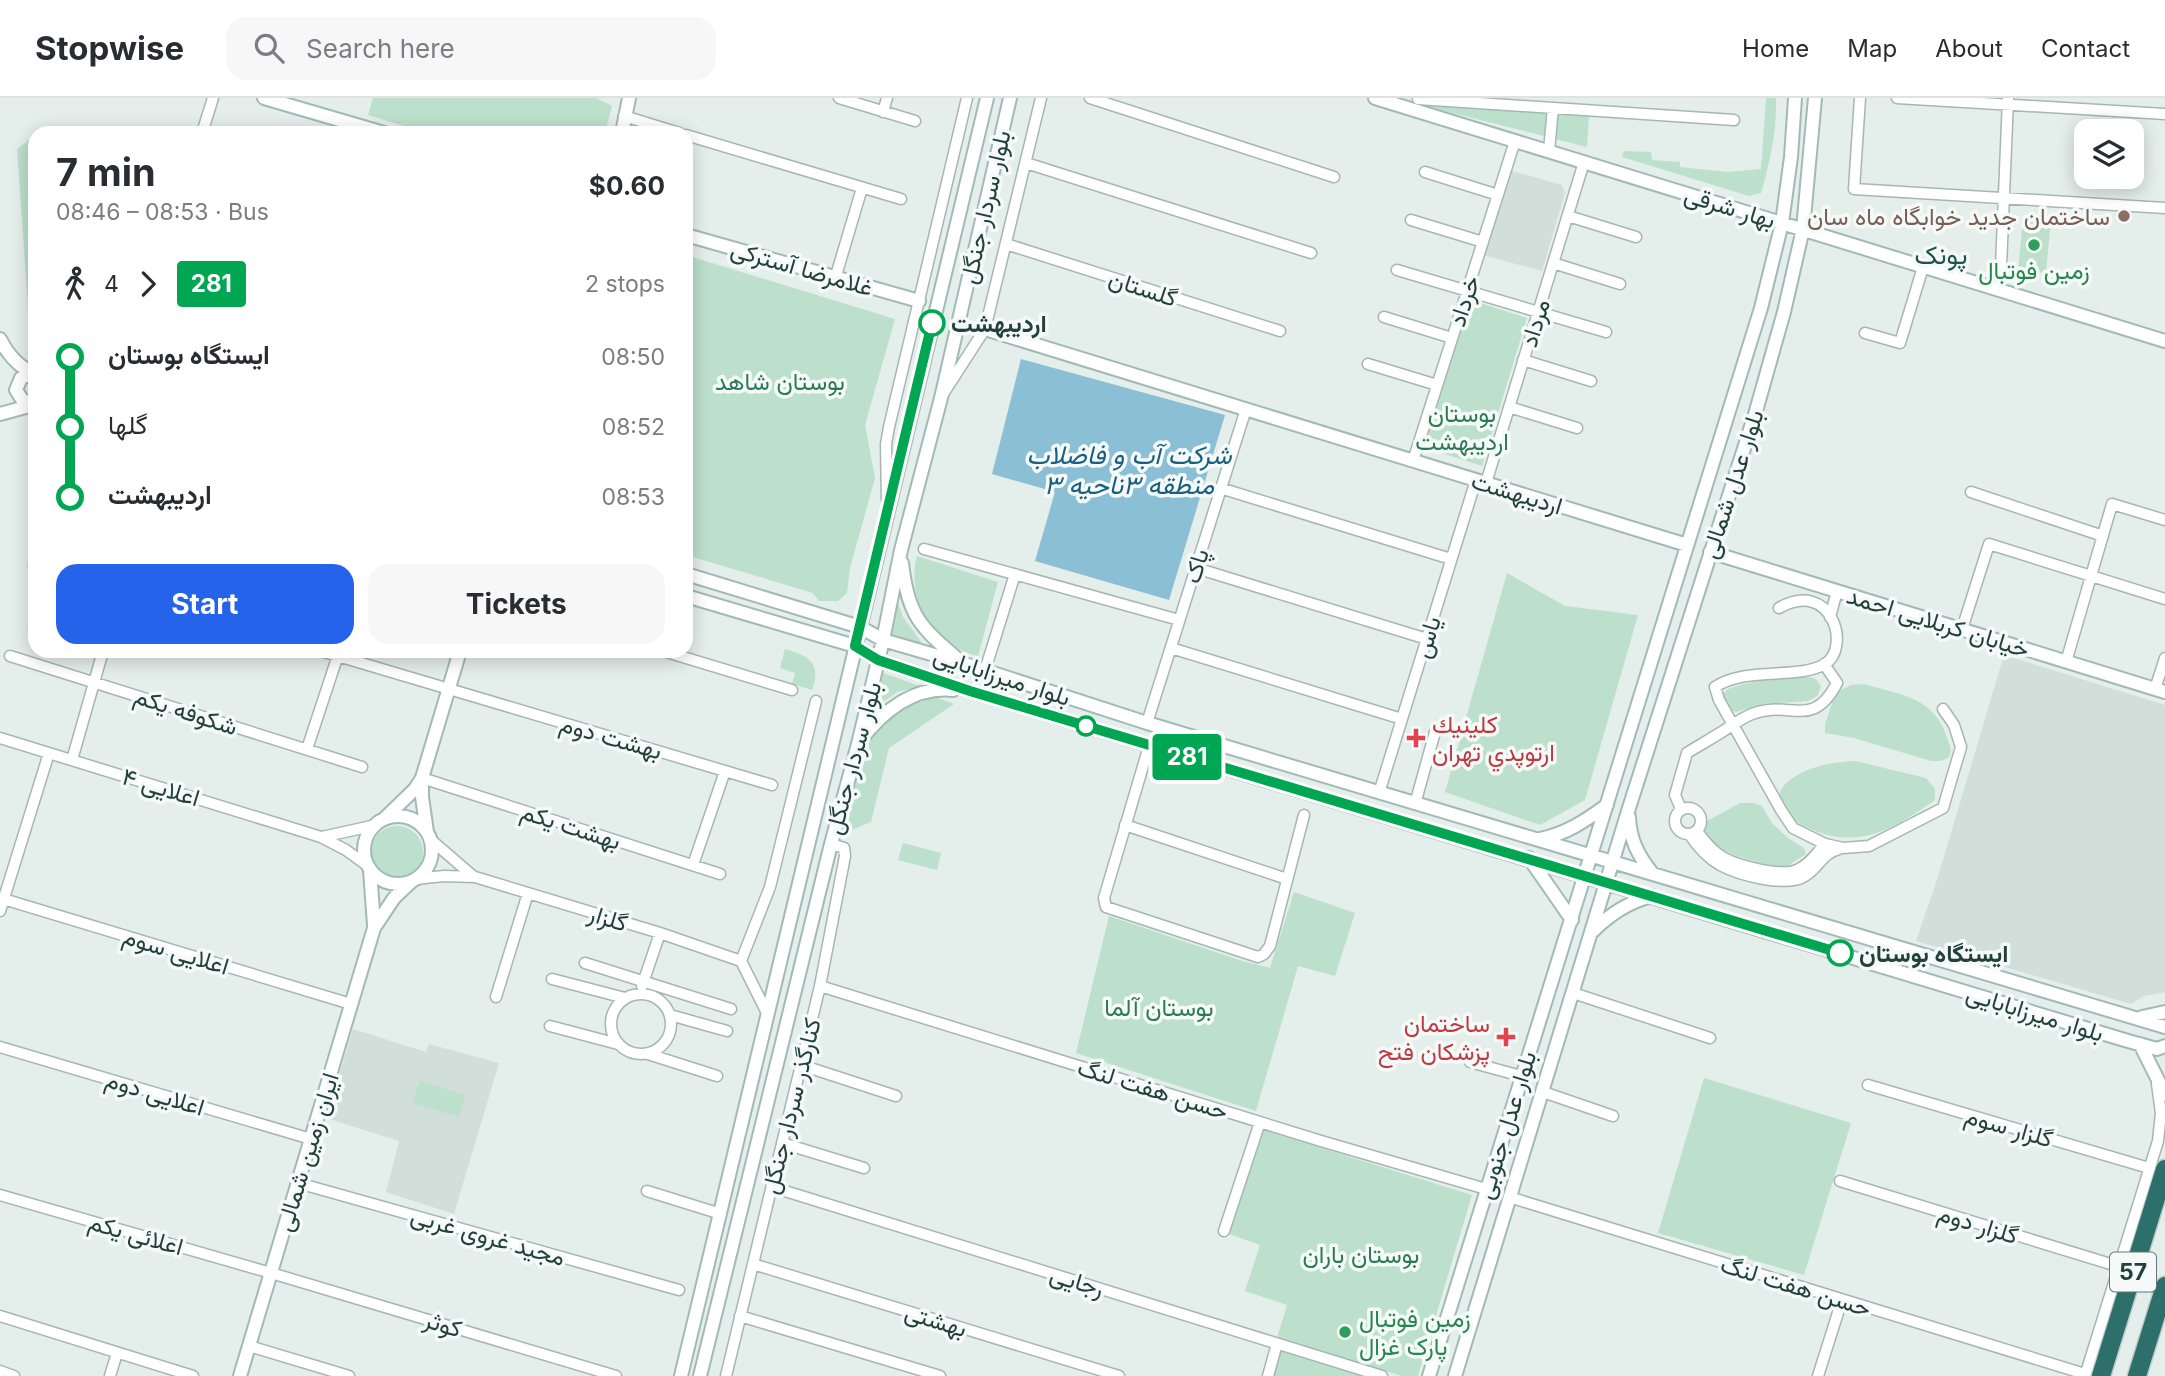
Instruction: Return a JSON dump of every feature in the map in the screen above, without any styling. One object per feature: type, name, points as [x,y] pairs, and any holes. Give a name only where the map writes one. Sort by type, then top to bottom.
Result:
[{"type":"highway","name":"57","points":[[2090,1375],[2157,1168]]},
{"type":"highway","name":"57","points":[[2137,1376],[2165,1286]]},
{"type":"main road","points":[[264,98],[360,126]]},
{"type":"main road","points":[[623,126],[629,98]]},
{"type":"main road","name":"بلوار سردار جنگل","points":[[681,1376],[987,98]]},
{"type":"main road","name":"بلوار سردار جنگل","points":[[700,1376],[858,744],[901,550],[941,398],[1010,98]]},
{"type":"main road","name":"بهار شرقی","points":[[1376,98],[1418,102],[1515,141],[2165,341]]},
{"type":"main road","name":"بلوار عدل شمالی","points":[[1586,876],[1761,308],[1782,223],[1791,158],[1795,98]]},
{"type":"main road","name":"بلوار عدل شمالی","points":[[1606,882],[1756,411],[1784,312],[1803,229],[1815,98]]},
{"type":"main road","points":[[619,126],[624,116]]},
{"type":"main road","name":"غلامرضا آسترکی","points":[[693,237],[919,301]]},
{"type":"main road","name":"اردیبهشت","points":[[985,329],[1687,545]]},
{"type":"main road","points":[[0,339],[7,352],[28,371]]},
{"type":"main road","points":[[28,375],[21,378],[16,390],[23,401],[28,402]]},
{"type":"main road","points":[[0,414],[28,405]]},
{"type":"main road","points":[[901,550],[905,593],[916,617],[929,634],[962,663]]},
{"type":"main road","name":"خیابان کربلایی احمد","points":[[1710,551],[2160,691]]},
{"type":"main road","name":"بلوار میرزابابایی","points":[[693,576],[860,627],[883,640],[1147,723],[2137,1018],[2163,1028]]},
{"type":"main road","name":"بلوار میرزابابایی","points":[[693,598],[855,646],[878,660],[1149,746],[1529,858],[2140,1044],[2157,1049],[2165,1046]]},
{"type":"main road","points":[[422,778],[422,807],[431,856],[428,866],[414,880],[393,884],[383,881],[369,868],[364,855],[364,844],[368,833],[415,789],[422,778],[458,658]]},
{"type":"main road","points":[[858,744],[887,711],[911,696],[940,688],[970,691]]},
{"type":"main road","points":[[1537,839],[1560,835],[1607,805]]},
{"type":"main road","points":[[1629,808],[1630,831],[1637,854],[1653,873]]},
{"type":"main road","points":[[379,822],[403,817],[413,820],[428,835]]},
{"type":"main road","points":[[1529,858],[1572,920]]},
{"type":"main road","name":"ایران زمین شمالی","points":[[369,868],[374,928]]},
{"type":"main road","name":"بلوار عدل جنوبی","points":[[1429,1376],[1586,876]]},
{"type":"main road","name":"ایران زمین شمالی","points":[[240,1376],[374,928],[394,898],[414,880]]},
{"type":"main road","name":"بلوار عدل جنوبی","points":[[1455,1376],[1606,882]]},
{"type":"main road","points":[[1591,934],[1607,917],[1636,900],[1653,896]]},
{"type":"main road","points":[[2137,1018],[2165,1012]]},
{"type":"main road","points":[[2140,1044],[2165,1094]]},
{"type":"street","points":[[204,126],[213,98]]},
{"type":"street","points":[[839,98],[915,121]]},
{"type":"street","points":[[883,112],[887,98]]},
{"type":"street","points":[[888,508],[886,444],[889,426],[967,98]]},
{"type":"street","points":[[941,398],[985,329],[1041,98]]},
{"type":"street","points":[[1090,98],[1334,177]]},
{"type":"street","points":[[1860,98],[1854,189],[2165,208]]},
{"type":"street","points":[[1897,98],[2008,101],[2165,114]]},
{"type":"street","points":[[2000,291],[2008,101]]},
{"type":"street","points":[[1418,102],[1734,120]]},
{"type":"street","points":[[1549,151],[1553,108]]},
{"type":"street","points":[[624,116],[656,126]]},
{"type":"street","points":[[693,137],[901,199]]},
{"type":"street","name":"خرداد","points":[[1413,461],[1515,141]]},
{"type":"street","name":"مرداد","points":[[1481,481],[1509,407],[1584,162]]},
{"type":"street","points":[[1026,163],[1311,253]]},
{"type":"street","points":[[1425,172],[1498,195]]},
{"type":"street","points":[[835,279],[862,188]]},
{"type":"street","points":[[1568,216],[1636,237]]},
{"type":"street","points":[[1412,220],[1483,242]]},
{"type":"street","name":"گلستان","points":[[1006,244],[1280,331]]},
{"type":"street","points":[[1553,263],[1620,284]]},
{"type":"street","points":[[1865,333],[1900,343],[1923,267]]},
{"type":"street","points":[[1397,270],[1606,332]]},
{"type":"street","points":[[1384,317],[1452,338]]},
{"type":"street","points":[[1523,360],[1591,381]]},
{"type":"street","points":[[1368,364],[1437,385]]},
{"type":"street","points":[[1509,407],[1577,428]]},
{"type":"street","name":"پاک","points":[[1147,723],[1246,409]]},
{"type":"street","name":"یاس","points":[[1379,793],[1451,559],[1481,481]]},
{"type":"street","points":[[1220,488],[1451,559]]},
{"type":"street","points":[[1971,492],[2103,536]]},
{"type":"street","points":[[2066,662],[2112,505],[2165,520]]},
{"type":"street","points":[[1962,629],[1989,544],[2165,599]]},
{"type":"street","points":[[925,549],[1179,620]]},
{"type":"street","points":[[1196,568],[1427,639]]},
{"type":"street","points":[[987,664],[1015,574]]},
{"type":"street","points":[[1830,617],[1837,591]]},
{"type":"street","points":[[1779,608],[1789,602],[1807,600],[1824,606],[1836,632],[1837,646],[1830,659],[1808,669],[1735,678],[1715,687],[1719,700],[1780,810],[1793,828],[1825,844],[1843,848]]},
{"type":"street","points":[[1171,648],[1402,719]]},
{"type":"street","name":"شکوفه یکم","points":[[10,656],[362,767]]},
{"type":"street","points":[[72,760],[101,658]]},
{"type":"street","points":[[307,749],[336,658]]},
{"type":"street","name":"بهشت دوم","points":[[353,658],[449,690],[772,785]]},
{"type":"street","points":[[686,658],[792,690]]},
{"type":"street","points":[[2160,691],[2165,658]]},
{"type":"street","points":[[1681,809],[1675,795],[1687,753],[1761,710],[1800,711],[1817,708],[1828,699],[1837,683],[1824,664]]},
{"type":"street","points":[[768,1014],[741,961],[770,887],[816,701]]},
{"type":"street","points":[[1693,833],[1700,850],[1721,866],[1777,882],[1805,877],[1828,852],[1869,846],[1943,808],[1961,747],[1954,725],[1942,709]]},
{"type":"street","points":[[1415,804],[1435,732]]},
{"type":"street","name":"اعلایی ۴","points":[[0,738],[321,837],[346,850],[369,868]]},
{"type":"street","points":[[1149,746],[1104,898],[1106,907],[1258,957],[1270,946],[1304,815]]},
{"type":"street","points":[[0,911],[49,753]]},
{"type":"street","points":[[693,866],[725,771]]},
{"type":"street","name":"بهشت یکم","points":[[422,778],[720,874]]},
{"type":"street","points":[[1693,833],[1701,823],[1700,814],[1693,808],[1681,809],[1675,816],[1675,824],[1680,832],[1693,833],[1724,858],[1776,873],[1797,870],[1825,844]]},
{"type":"street","points":[[321,837],[379,822]]},
{"type":"street","points":[[1125,825],[1287,880]]},
{"type":"street","points":[[428,835],[475,877]]},
{"type":"street","name":"کنارگذر سردار جنگل","points":[[726,1376],[820,986],[845,856],[844,848],[831,844]]},
{"type":"street","points":[[414,880],[444,876],[475,877]]},
{"type":"street","name":"گلزار","points":[[475,877],[660,933],[741,961]]},
{"type":"street","points":[[496,996],[528,893]]},
{"type":"street","name":"اعلایی سوم","points":[[2,899],[351,1004]]},
{"type":"street","points":[[640,994],[660,933]]},
{"type":"street","points":[[585,963],[731,1009]]},
{"type":"street","points":[[552,979],[625,998]]},
{"type":"street","name":"حسن هفت لنگ","points":[[820,986],[1486,1189]]},
{"type":"street","points":[[1573,993],[1710,1038]]},
{"type":"street","points":[[618,1044],[612,1035],[612,1014],[617,1005],[625,998],[640,994],[659,999],[670,1015],[671,1025],[665,1043],[648,1054]]},
{"type":"street","points":[[670,1015],[727,1031]]},
{"type":"street","points":[[550,1026],[618,1044],[631,1053],[648,1054],[717,1076]]},
{"type":"street","name":"اعلایی دوم","points":[[0,1046],[311,1139]]},
{"type":"street","points":[[1470,1062],[1521,1076]]},
{"type":"street","points":[[801,1065],[896,1096]]},
{"type":"street","points":[[2090,1375],[2117,1266],[2157,1168],[2161,1125],[2157,1076]]},
{"type":"street","name":"گلزار سوم","points":[[1868,1085],[2157,1168]]},
{"type":"street","points":[[1542,1092],[1613,1116]]},
{"type":"street","points":[[1224,1231],[1260,1122]]},
{"type":"street","points":[[782,1143],[864,1168]]},
{"type":"street","name":"گلزار دوم","points":[[1840,1181],[2117,1266]]},
{"type":"street","name":"مجید غروی غربی","points":[[298,1183],[679,1290]]},
{"type":"street","name":"رجایی","points":[[772,1187],[1382,1376]]},
{"type":"street","points":[[648,1191],[721,1214]]},
{"type":"street","name":"اعلائی یکم","points":[[0,1195],[271,1273]]},
{"type":"street","name":"حسن هفت لنگ","points":[[1508,1197],[2090,1375]]},
{"type":"street","name":"بهشتی","points":[[753,1264],[1119,1376]]},
{"type":"street","name":"کوثر","points":[[271,1273],[616,1376]]},
{"type":"street","points":[[1818,1376],[1842,1300]]},
{"type":"street","points":[[740,1315],[940,1376]]},
{"type":"street","points":[[0,1316],[193,1376]]},
{"type":"street","points":[[1268,1376],[1277,1343]]},
{"type":"street","points":[[249,1346],[349,1376]]},
{"type":"street","points":[[110,1376],[117,1353]]},
{"type":"street","points":[[0,1371],[14,1376]]},
{"type":"shaded area","points":[[1512,171],[1562,185],[1565,193],[1542,271],[1483,255],[1506,177]]},
{"type":"shaded area","points":[[2004,655],[2165,705],[2165,992],[2144,996],[2131,1004],[1916,941],[1937,880]]},
{"type":"shaded area","points":[[353,1029],[426,1052],[429,1044],[499,1063],[454,1214],[386,1192],[399,1141],[326,1118]]},
{"type":"green space","points":[[373,98],[596,98],[612,106],[607,126],[404,126],[368,115]]},
{"type":"green space","points":[[1766,98],[1776,98],[1776,110],[1772,146],[1761,193],[1749,196],[1622,157],[1624,151],[1651,152],[1652,160],[1680,162],[1680,167],[1728,172],[1761,169]]},
{"type":"green space","points":[[1427,103],[1589,115],[1587,147],[1425,106]]},
{"type":"green space","points":[[28,141],[28,306],[17,149]]},
{"type":"green space","name":"زمین فوتبال","points":[[2023,217],[2051,218],[2046,273],[2018,272]]},
{"type":"green space","name":"بوستان شاهد","points":[[693,257],[895,319],[865,425],[875,478],[850,568],[847,593],[838,601],[819,601],[813,593],[693,557]]},
{"type":"green space","name":"بوستان اردیبهشت","points":[[1471,300],[1527,318],[1482,466],[1423,447]]},
{"type":"green space","points":[[917,556],[998,582],[978,656],[949,642],[927,619],[915,589]]},
{"type":"green space","points":[[1507,573],[1565,606],[1638,615],[1585,800],[1540,825],[1445,792]]},
{"type":"green space","points":[[897,600],[903,617],[925,647],[889,638]]},
{"type":"green space","points":[[785,649],[811,662],[815,673],[812,690],[792,684],[795,673],[780,668]]},
{"type":"green space","points":[[883,673],[920,686],[897,692],[872,710]]},
{"type":"green space","points":[[1799,677],[1817,681],[1821,687],[1817,696],[1808,701],[1765,704],[1736,712],[1730,710],[1723,698],[1728,689],[1740,685],[1773,678]]},
{"type":"green space","points":[[1864,684],[1903,695],[1925,705],[1941,724],[1951,748],[1948,758],[1931,761],[1854,738],[1825,733],[1835,693],[1851,685]]},
{"type":"green space","points":[[935,697],[954,704],[889,748],[871,822],[844,833],[864,745],[887,719],[905,707]]},
{"type":"green space","points":[[1855,761],[1926,778],[1935,789],[1935,800],[1892,827],[1877,833],[1847,838],[1830,836],[1801,824],[1792,818],[1778,798],[1782,788],[1799,774],[1834,763]]},
{"type":"green space","points":[[1740,803],[1762,806],[1772,823],[1804,848],[1806,854],[1784,868],[1737,856],[1713,844],[1702,829],[1707,821]]},
{"type":"green space","points":[[397,826],[407,828],[415,834],[421,842],[421,862],[415,870],[407,876],[397,878],[387,876],[379,870],[373,862],[371,852],[373,842],[379,834],[387,828]]},
{"type":"green space","points":[[903,843],[941,853],[937,870],[898,860]]},
{"type":"green space","name":"بوستان آلما","points":[[1294,892],[1355,913],[1335,976],[1298,966],[1256,1111],[1076,1053],[1109,916],[1270,968]]},
{"type":"green space","points":[[1704,1078],[1851,1123],[1804,1275],[1658,1233]]},
{"type":"green space","points":[[420,1081],[465,1095],[459,1117],[412,1103]]},
{"type":"green space","name":"بوستان باران","points":[[1264,1130],[1472,1195],[1418,1376],[1402,1376],[1277,1338],[1287,1305],[1245,1291],[1260,1245],[1229,1234]]},
{"type":"green space","points":[[1280,1349],[1367,1376],[1272,1376]]},
{"type":"water","name":"شرکت آب و فاضلاب منطقه ۳ناحیه ۳","points":[[1021,359],[1225,415],[1169,600],[1035,561],[1055,492],[992,474]]},
{"type":"bus line","name":"281","points":[[932,323],[855,646],[878,660],[970,691],[1840,953]]},
{"type":"place","name":"ساختمان جدید خوابگاه ماه سان","points":[[2124,216]]},
{"type":"place","name":"زمین فوتبال","points":[[2034,245]]},
{"type":"place","name":"اردیبهشت","points":[[932,323]]},
{"type":"place","name":"كلينيك ارتوپدي تهران","points":[[1416,738]]},
{"type":"place","name":"ایستگاه بوستان","points":[[1840,953]]},
{"type":"place","name":"ساختمان پزشکان فتح","points":[[1506,1037]]},
{"type":"place","name":"زمین فوتبال پارک غزال","points":[[1345,1332]]},
{"type":"district","name":"پونک","points":[[1941,254]]}]
